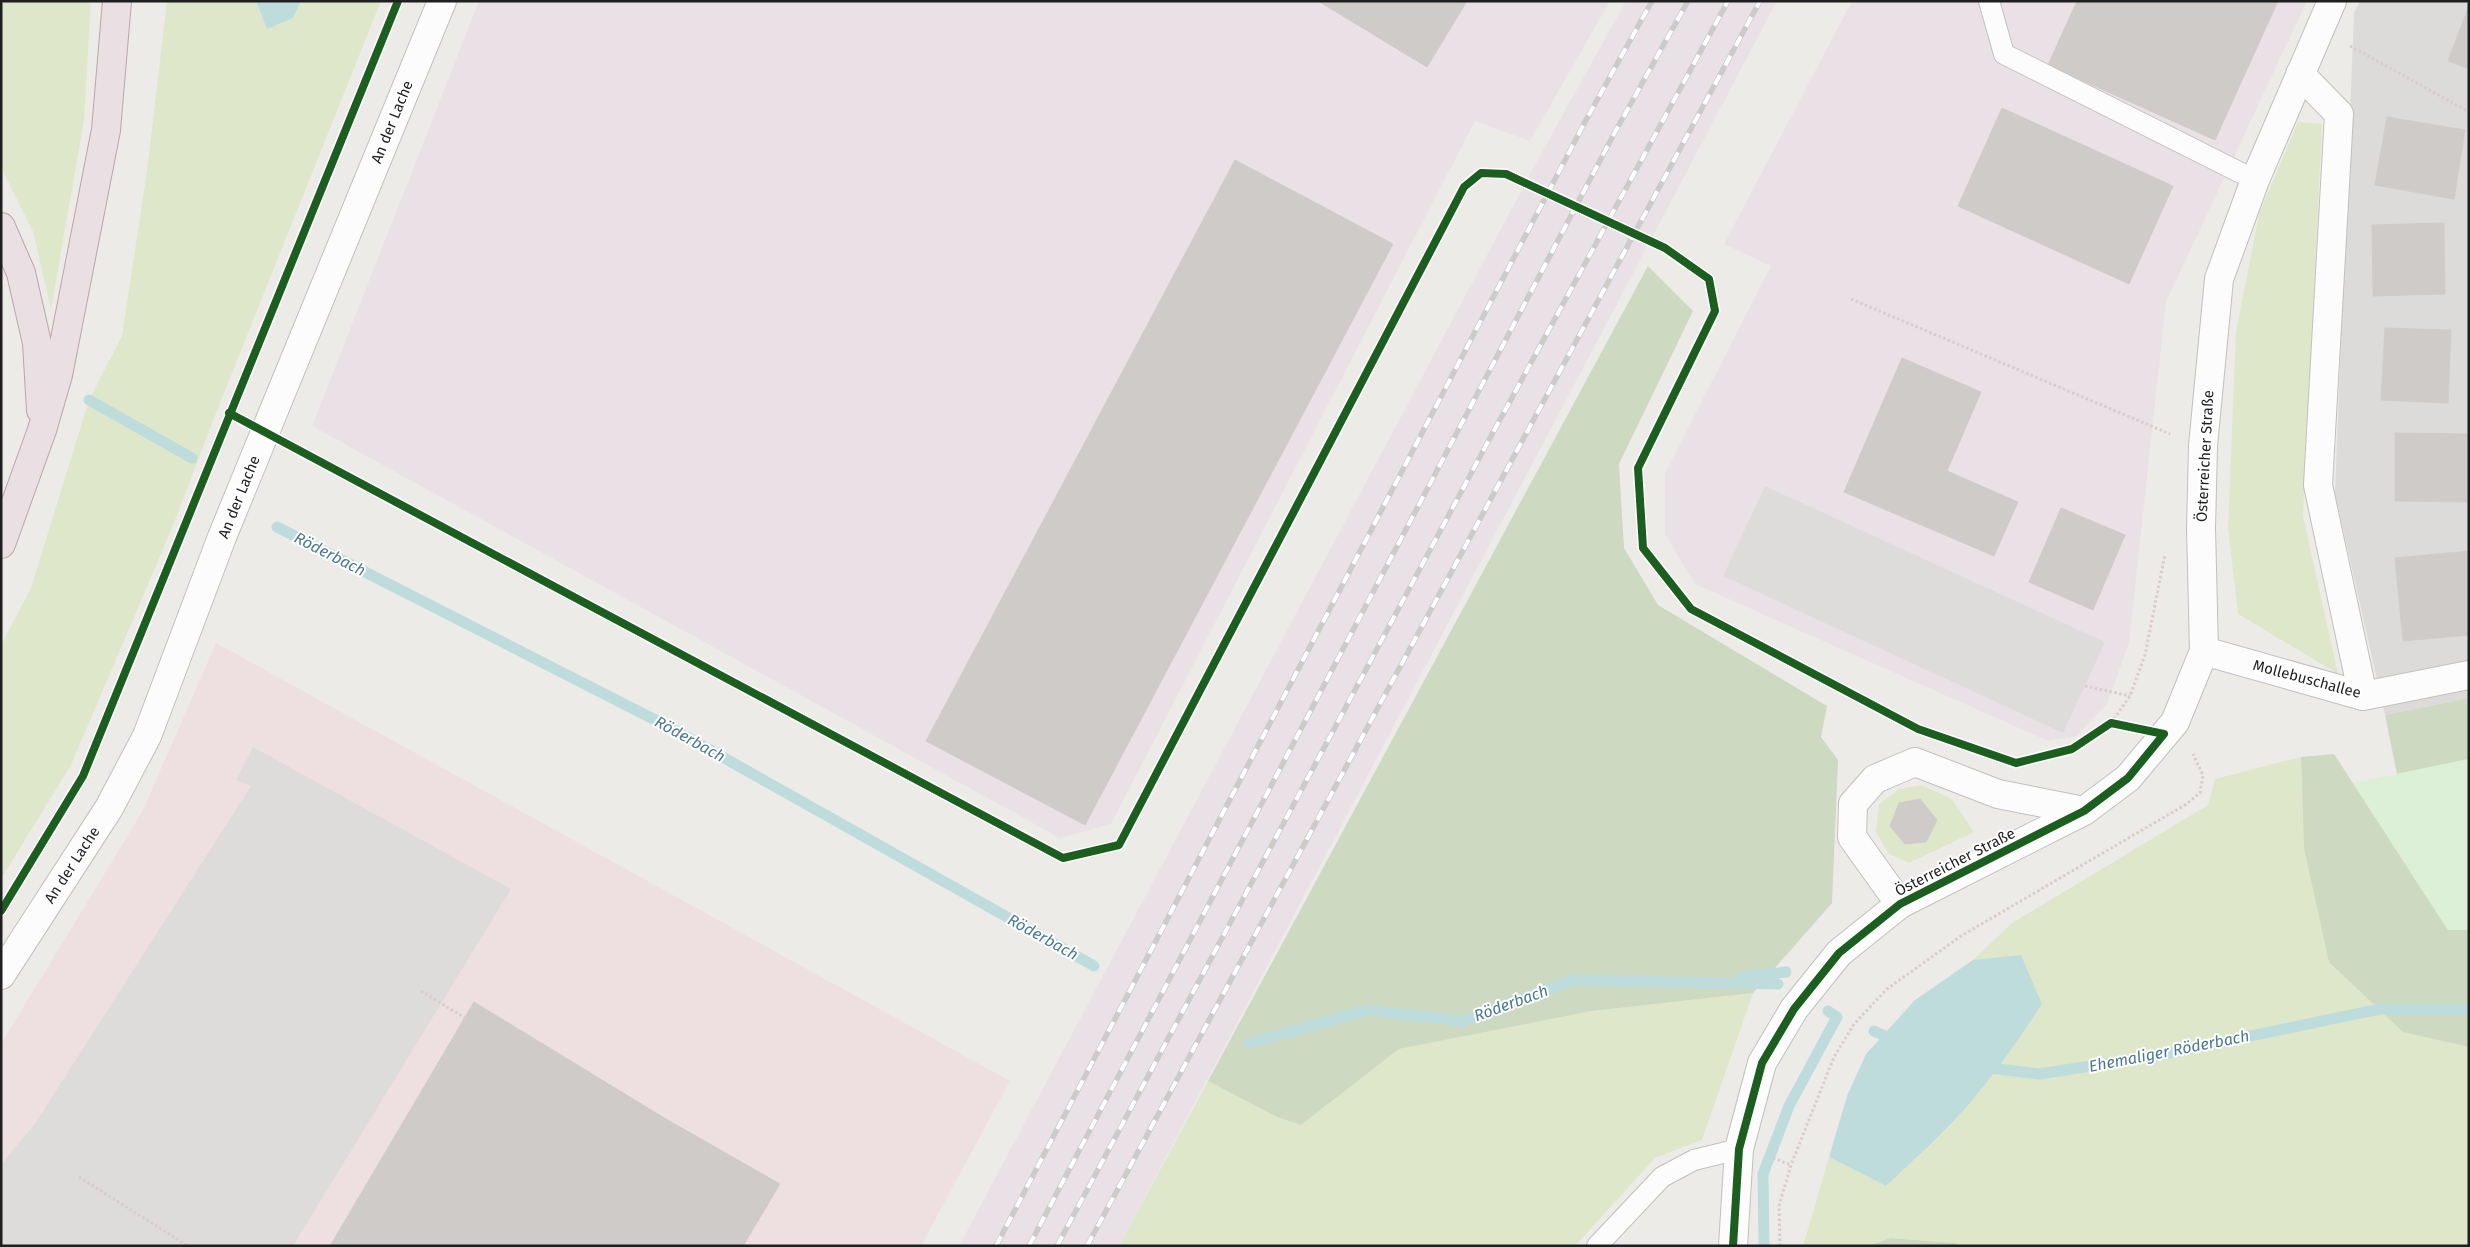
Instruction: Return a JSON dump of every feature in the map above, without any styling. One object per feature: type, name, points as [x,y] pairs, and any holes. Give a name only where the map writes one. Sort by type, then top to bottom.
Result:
[{"type":"highway","points":[[1,544],[42,430],[58,374],[106,130],[117,1]]},
{"type":"highway","points":[[1,227],[21,273],[37,343],[42,430]]},
{"type":"street","name":"An der Lache","points":[[1,975],[109,808],[147,736],[222,537],[442,1]]},
{"type":"street","name":"Österreicher Straße","points":[[1733,1246],[1739,1148],[1762,1063],[1794,1009],[1839,953],[1900,904],[2084,810],[2128,778],[2174,722],[2204,651],[2203,446],[2219,279],[2255,180],[2332,1]]},
{"type":"street","points":[[2300,74],[2339,114],[2318,485],[2363,696]]},
{"type":"street","name":"Mollebuschallee","points":[[2204,651],[2363,696],[2469,675]]},
{"type":"street","name":"Österreicher Straße","points":[[1900,904],[1852,837],[1853,804],[1875,779],[1916,762],[1998,794],[2084,810]]},
{"type":"lane","points":[[1989,1],[2004,54],[2255,180]]},
{"type":"lane","points":[[1597,1246],[1662,1177],[1694,1160],[1739,1148]]},
{"type":"path","points":[[2320,29],[2451,104],[2469,112]]},
{"type":"path","points":[[1851,299],[2203,446]]},
{"type":"path","points":[[2103,728],[2111,722],[2130,696],[2145,655],[2166,550]]},
{"type":"path","points":[[2085,686],[2130,696]]},
{"type":"path","points":[[2111,722],[2164,734]]},
{"type":"path","points":[[1780,1246],[1779,1206],[1791,1165],[1834,1057],[1854,1024],[1887,989],[1961,936],[2184,805],[2200,793],[2203,775],[2190,749]]},
{"type":"path","points":[[421,991],[465,1018]]},
{"type":"path","points":[[1780,1160],[1791,1165]]},
{"type":"path","points":[[79,1178],[188,1246]]},
{"type":"shaded area","points":[[479,1],[1610,1],[1530,141],[1475,121],[1111,824],[1060,838],[312,426]]},
{"type":"shaded area","points":[[1626,1],[1777,1],[1119,1246],[959,1246],[1543,150]]},
{"type":"shaded area","points":[[1852,1],[2307,1],[2166,302],[2129,643],[2107,704],[2076,736],[2048,741],[1695,584],[1665,534],[1665,473],[1771,266],[1724,244]]},
{"type":"shaded area","points":[[2360,1],[2469,1],[2469,698],[2385,715],[2335,493],[2354,13]]},
{"type":"shaded area","points":[[1765,486],[2105,642],[2063,733],[1723,576]]},
{"type":"shaded area","points":[[216,643],[1010,1081],[921,1246],[1,1246],[1,1044],[142,812]]},
{"type":"shaded area","points":[[253,747],[511,889],[293,1246],[1,1246],[1,1165],[36,1122],[251,786],[236,780]]},
{"type":"green space","points":[[1,1],[91,1],[84,120],[51,309],[33,231],[1,167]]},
{"type":"green space","points":[[167,1],[256,1],[267,28],[293,18],[301,1],[381,1],[172,528],[71,765],[1,879],[1,645],[31,588],[89,400],[122,336],[147,171]]},
{"type":"green space","points":[[2298,122],[2322,124],[2303,516],[2338,674],[2238,614],[2228,528],[2236,332],[2259,214]]},
{"type":"green space","points":[[1648,266],[1693,311],[1619,464],[1624,548],[1658,605],[1827,706],[1821,737],[1838,760],[1832,903],[1753,993],[1592,1011],[1399,1049],[1301,1125],[1277,1117],[1208,1081]]},
{"type":"green space","points":[[2469,698],[2469,759],[2397,774],[2385,715]]},
{"type":"green space","points":[[2334,754],[2448,930],[2469,930],[2469,1047],[2403,1032],[2329,962],[2304,848],[2301,757]]},
{"type":"green space","points":[[2301,757],[2304,848],[2403,1032],[2469,1047],[2469,1246],[1962,1246],[1955,1243],[1890,1238],[1868,1246],[1803,1246],[1829,1157],[1886,1186],[1940,1135],[1970,1103],[2008,1055],[2042,1004],[2021,956],[1973,960],[2012,923],[2208,805],[2215,779]]},
{"type":"green space","points":[[2469,759],[2469,930],[2448,930],[2353,783]]},
{"type":"green space","points":[[1921,785],[1952,799],[1974,832],[1909,863],[1889,854],[1876,832],[1879,804],[1899,789]]},
{"type":"green space","points":[[1753,993],[1702,1140],[1655,1158],[1575,1246],[1119,1246],[1208,1081],[1277,1117],[1301,1125],[1399,1049],[1592,1011]]},
{"type":"green space","points":[[1890,1238],[1955,1243],[1962,1246],[1868,1246]]},
{"type":"water","points":[[256,1],[301,1],[293,18],[267,29]]},
{"type":"water","points":[[2021,955],[2042,1004],[1989,1079],[1950,1125],[1886,1186],[1829,1157],[1847,1096],[1866,1054],[1915,1000],[1973,960]]},
{"type":"building","points":[[1318,1],[1467,1],[1427,67]]},
{"type":"building","points":[[2077,1],[2278,1],[2215,140],[2048,65]]},
{"type":"building","points":[[2469,6],[2469,69],[2448,61]]},
{"type":"building","points":[[2002,108],[2173,186],[2129,284],[1958,206]]},
{"type":"building","points":[[2387,117],[2465,130],[2454,199],[2375,185]]},
{"type":"building","points":[[1235,160],[1393,244],[1085,825],[926,741]]},
{"type":"building","points":[[2444,223],[2445,294],[2373,296],[2372,225]]},
{"type":"building","points":[[2385,328],[2451,330],[2448,403],[2381,400]]},
{"type":"building","points":[[1902,358],[1981,392],[1947,471],[2018,502],[1994,556],[1844,492]]},
{"type":"building","points":[[2395,433],[2469,434],[2469,502],[2395,501]]},
{"type":"building","points":[[2061,508],[2125,535],[2093,610],[2029,582]]},
{"type":"building","points":[[2469,551],[2469,635],[2403,641],[2395,558]]},
{"type":"building","points":[[1920,799],[1937,820],[1926,842],[1905,844],[1890,826],[1899,803]]},
{"type":"building","points":[[474,1002],[666,1119],[780,1184],[743,1246],[330,1246]]},
{"type":"waterway","name":"Röderbach","points":[[89,400],[192,458]]},
{"type":"waterway","name":"Röderbach","points":[[277,527],[671,728],[1094,966]]},
{"type":"waterway","points":[[1741,977],[1786,972]]},
{"type":"waterway","name":"Röderbach","points":[[1249,1043],[1368,1010],[1463,1021],[1573,980],[1778,984]]},
{"type":"waterway","name":"Ehemaliger Röderbach","points":[[1982,1067],[2039,1074],[2150,1057],[2380,1009],[2469,1009]]},
{"type":"waterway","points":[[1764,1246],[1763,1174],[1789,1106],[1837,1017],[1828,1011]]},
{"type":"waterway","name":"Ehemaliger Röderbach","points":[[1874,1031],[1895,1040]]},
{"type":"railway","points":[[996,1246],[1586,120],[1652,1]]},
{"type":"railway","points":[[1029,1246],[1615,132],[1688,1]]},
{"type":"railway","points":[[1057,1246],[1490,438],[1728,1]]},
{"type":"railway","points":[[1087,1246],[1760,1]]},
{"type":"cycle path","points":[[1,911],[83,776],[398,1]]},
{"type":"cycle path","points":[[229,413],[1063,858],[1119,845],[1464,187],[1481,173],[1506,174],[1665,248],[1709,279],[1715,311],[1638,468],[1643,548],[1691,609],[1918,729],[2016,763],[2072,749],[2111,723],[2164,734],[2128,778],[2084,811],[1900,904],[1839,953],[1794,1009],[1762,1063],[1739,1149],[1733,1246]]}]
